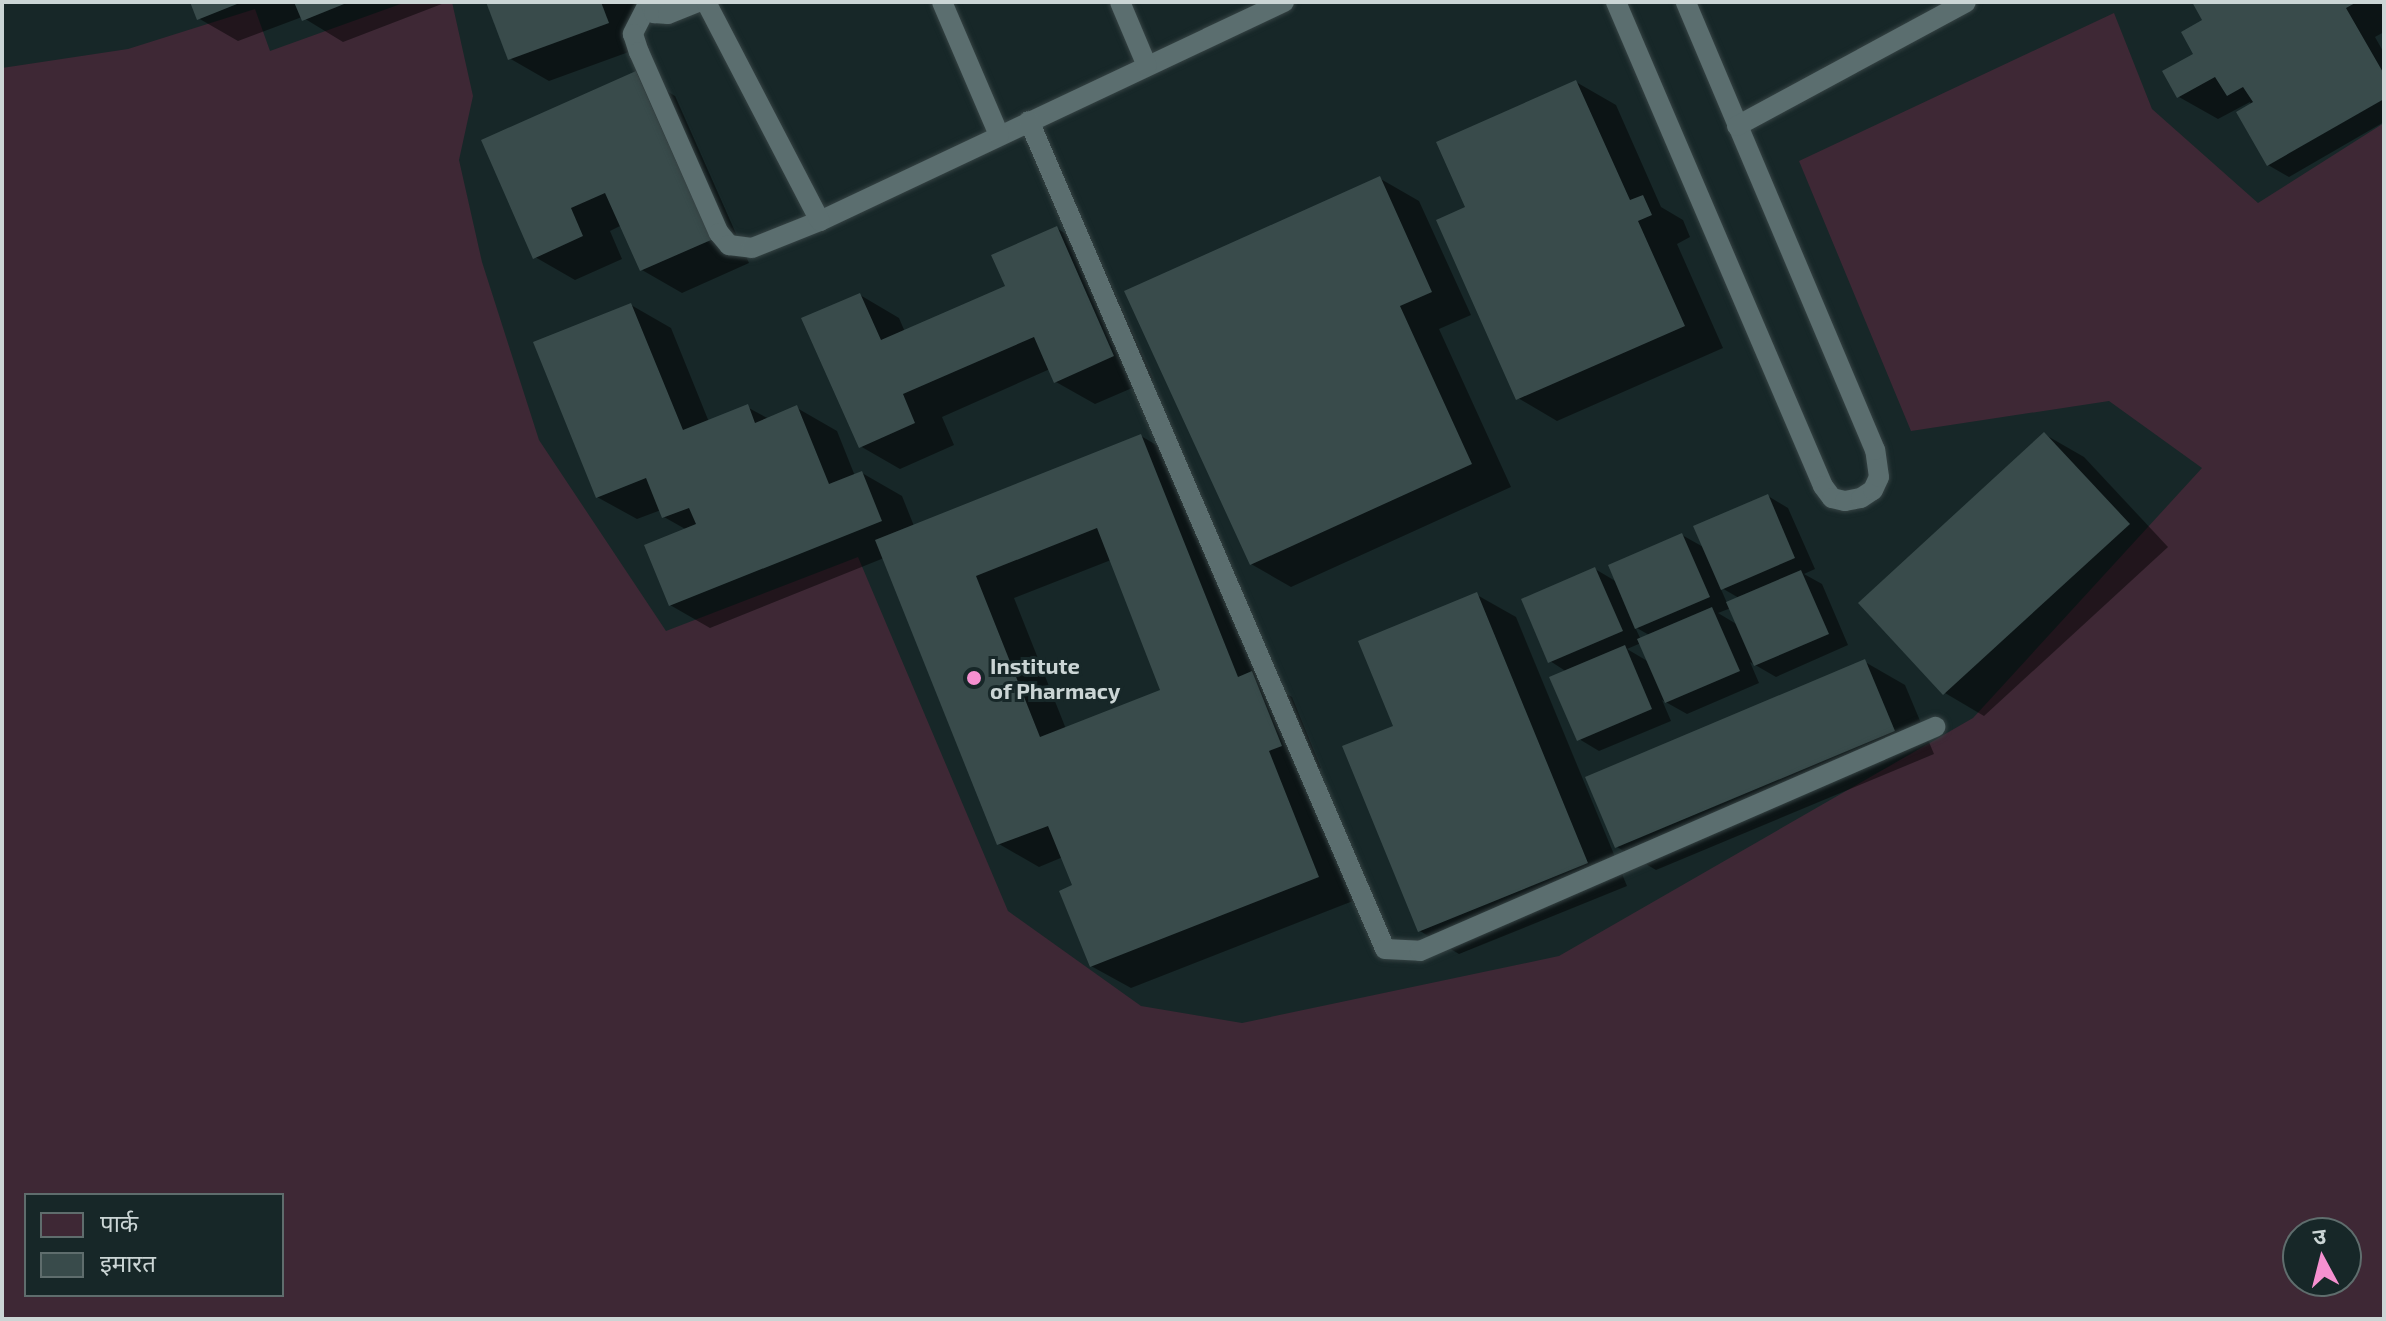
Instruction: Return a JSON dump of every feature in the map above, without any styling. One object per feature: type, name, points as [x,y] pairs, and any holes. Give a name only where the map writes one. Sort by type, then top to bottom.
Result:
[{"type":"street","points":[[649,2],[654,13],[668,14],[697,2]]},
{"type":"street","points":[[649,2],[633,34],[639,52],[719,233],[729,245],[752,248],[820,221],[1284,2]]},
{"type":"street","points":[[706,2],[820,221]]},
{"type":"street","points":[[942,2],[999,135]]},
{"type":"street","points":[[1120,2],[1147,66]]},
{"type":"street","points":[[1616,2],[1823,486],[1832,498],[1845,501],[1861,498],[1873,490],[1879,477],[1875,450],[1686,2]]},
{"type":"street","points":[[1737,126],[1966,2]]},
{"type":"street","points":[[1029,121],[1385,949],[1420,951],[1935,727]]},
{"type":"green space","points":[[406,2],[452,2],[473,96],[459,160],[482,262],[539,440],[666,631],[858,557],[1008,911],[1141,1006],[1242,1023],[1559,956],[1973,718],[2202,468],[2109,401],[1911,431],[1799,161],[2114,13],[2152,109],[2258,203],[2384,123],[2384,1319],[2,1319],[2,68],[128,49],[255,9],[270,51]]},
{"type":"building","points":[[190,2],[242,2],[197,20]]},
{"type":"building","points":[[294,2],[349,2],[302,21]]},
{"type":"building","points":[[486,2],[601,2],[609,23],[508,60]]},
{"type":"building","points":[[2192,2],[2357,2],[2346,8],[2384,74],[2384,99],[2267,166],[2236,112],[2253,102],[2243,87],[2227,96],[2215,77],[2177,98],[2162,71],[2193,54],[2181,32],[2202,20]]},
{"type":"building","points":[[636,71],[711,240],[640,271],[605,193],[571,208],[583,236],[533,259],[481,140]]},
{"type":"building","points":[[1576,80],[1630,200],[1643,195],[1652,215],[1638,221],[1685,326],[1516,400],[1436,220],[1465,207],[1436,142]]},
{"type":"building","points":[[1380,176],[1432,292],[1400,306],[1472,464],[1250,565],[1124,291]]},
{"type":"building","points":[[1057,226],[1114,356],[1054,383],[1034,337],[903,394],[915,423],[859,448],[801,318],[860,293],[881,340],[1005,286],[991,255]]},
{"type":"building","points":[[631,303],[683,430],[748,404],[755,423],[797,405],[829,484],[862,471],[882,521],[669,606],[644,545],[696,524],[689,508],[662,518],[646,478],[596,498],[533,342]]},
{"type":"building","points":[[2044,432],[2130,524],[1943,695],[1858,603]]},
{"type":"building","points":[[1141,434],[1238,677],[1252,671],[1282,746],[1269,751],[1319,877],[1090,967],[1059,891],[1072,885],[1048,826],[997,845],[875,540]],"holes":[[[1097,528],[1160,690],[1040,737],[976,576]]]},
{"type":"building","points":[[1768,494],[1795,558],[1721,590],[1693,526]]},
{"type":"building","points":[[1682,533],[1710,597],[1635,629],[1608,565]]},
{"type":"building","points":[[1595,567],[1623,631],[1548,663],[1521,599]]},
{"type":"building","points":[[1801,570],[1829,634],[1754,666],[1726,602]]},
{"type":"building","points":[[1477,592],[1588,863],[1418,932],[1342,746],[1393,726],[1358,641]]},
{"type":"building","points":[[1712,607],[1740,671],[1665,703],[1637,639]]},
{"type":"building","points":[[1625,645],[1652,709],[1577,741],[1549,677]]},
{"type":"building","points":[[1865,659],[1895,731],[1615,848],[1585,777]]},
{"type":"place","name":"Institute of Pharmacy","points":[[974,678]]}]
